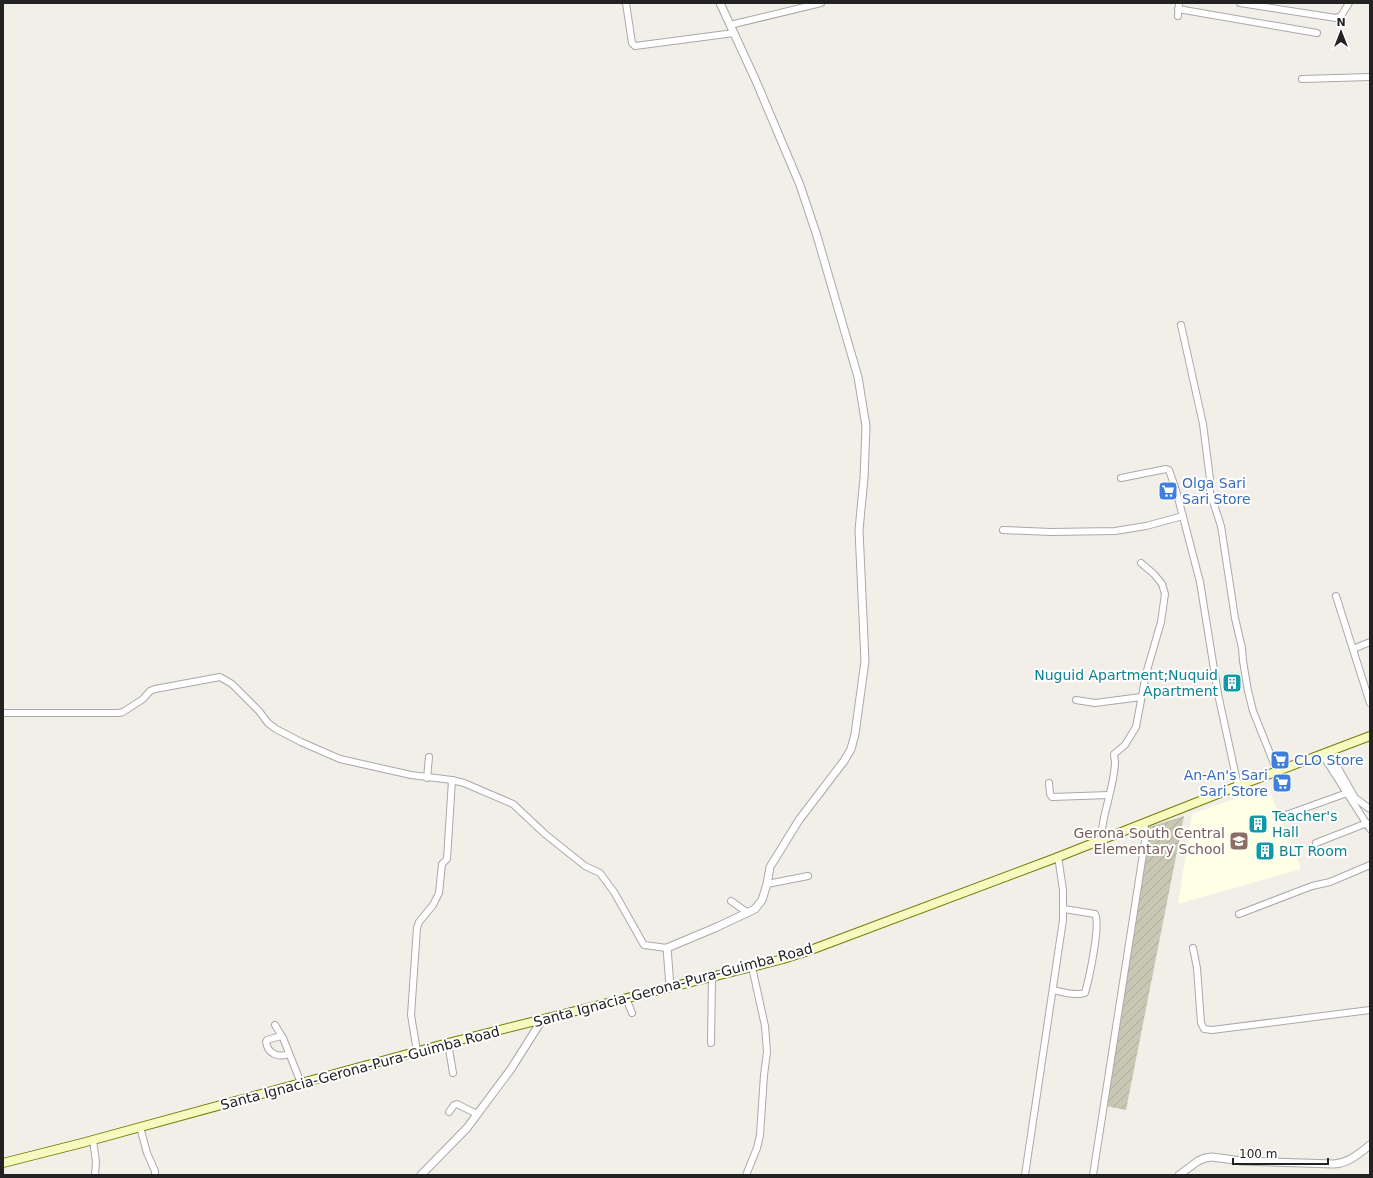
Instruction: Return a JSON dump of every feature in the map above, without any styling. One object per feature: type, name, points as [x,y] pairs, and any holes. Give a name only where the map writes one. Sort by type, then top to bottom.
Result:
[{"type":"main road","name":"Santa Ignacia-Gerona-Pura-Guimba Road","points":[[3,1163],[93,1140],[417,1051],[670,986],[752,967],[808,951],[1370,736]]},
{"type":"street","points":[[626,3],[632,43],[635,46],[734,33]]},
{"type":"street","points":[[3,713],[119,713],[143,699],[150,691],[155,689],[220,677],[224,678],[260,711],[268,723],[300,742],[340,759],[427,778],[452,780],[464,783],[513,804],[540,829],[586,866],[600,873],[614,892],[644,945],[667,948],[748,913],[760,905],[767,884],[770,867],[799,820],[844,761],[851,749],[855,734],[865,661],[859,530],[864,478],[866,426],[858,377],[817,236],[800,185],[759,88],[720,3]]},
{"type":"street","points":[[730,25],[821,3]]},
{"type":"street","points":[[1240,3],[1336,18],[1341,16],[1349,3]]},
{"type":"street","points":[[1178,16],[1178,6],[1317,33]]},
{"type":"street","points":[[1302,79],[1370,77]]},
{"type":"street","points":[[1181,325],[1203,424],[1210,479],[1210,492],[1221,526],[1235,618],[1241,641],[1250,699],[1258,725],[1277,771]]},
{"type":"street","points":[[1121,478],[1169,470],[1176,490],[1200,582],[1218,694],[1238,786]]},
{"type":"street","points":[[1003,530],[1051,532],[1115,531],[1146,526],[1182,516]]},
{"type":"street","points":[[1101,839],[1115,762],[1114,754],[1125,745],[1134,731],[1146,674],[1162,622],[1164,594],[1159,580],[1141,563]]},
{"type":"street","points":[[1336,596],[1370,703]]},
{"type":"street","points":[[1353,649],[1370,642]]},
{"type":"street","points":[[1076,700],[1095,703],[1141,697]]},
{"type":"street","points":[[1316,843],[1368,826],[1347,793],[1326,753]]},
{"type":"street","points":[[1326,753],[1355,798],[1370,809]]},
{"type":"street","points":[[427,778],[429,757]]},
{"type":"street","points":[[417,1051],[411,1015],[417,928],[419,922],[433,905],[439,893],[442,864],[447,859],[452,780]]},
{"type":"street","points":[[1049,783],[1050,794],[1052,797],[1109,795]]},
{"type":"street","points":[[1286,815],[1347,793]]},
{"type":"street","points":[[1093,1175],[1145,841],[1146,834],[1144,823]]},
{"type":"street","points":[[1025,1175],[1064,909],[1058,856]]},
{"type":"street","points":[[1239,914],[1312,886],[1330,882],[1370,865]]},
{"type":"street","points":[[767,884],[808,876]]},
{"type":"street","points":[[731,901],[748,913]]},
{"type":"street","points":[[1053,990],[1068,993],[1085,993],[1094,947],[1097,922],[1095,914],[1064,909]]},
{"type":"street","points":[[667,948],[670,986]]},
{"type":"street","points":[[1193,948],[1197,968],[1201,1023],[1204,1029],[1212,1030],[1370,1010]]},
{"type":"street","points":[[746,1175],[757,1148],[760,1135],[767,1052],[765,1026],[752,967]]},
{"type":"street","points":[[711,1043],[712,977]]},
{"type":"street","points":[[626,998],[632,1013]]},
{"type":"street","points":[[421,1175],[467,1128],[511,1069],[542,1020]]},
{"type":"street","points":[[275,1025],[289,1054],[300,1083]]},
{"type":"street","points":[[281,1036],[267,1040],[267,1046],[271,1052],[278,1056],[289,1054]]},
{"type":"street","points":[[448,1043],[453,1073]]},
{"type":"street","points":[[449,1112],[454,1104],[457,1104],[477,1114]]},
{"type":"street","points":[[140,1127],[155,1175]]},
{"type":"street","points":[[93,1140],[96,1162],[95,1175]]},
{"type":"street","points":[[1179,1175],[1198,1161],[1212,1157],[1242,1161],[1343,1164],[1350,1161],[1370,1145]]},
{"type":"shaded area","name":"Gerona South Central Elementary School","points":[[1268,787],[1301,869],[1178,904],[1192,814]]},
{"type":"shaded area","points":[[1184,816],[1126,1110],[1106,1106],[1149,827]]},
{"type":"place","name":"Olga Sari Sari Store","points":[[1168,491]]},
{"type":"place","name":"Nuguid Apartment;Nuquid Apartment","points":[[1232,683]]},
{"type":"place","name":"CLO Store","points":[[1280,760]]},
{"type":"place","name":"An-An's Sari Sari Store","points":[[1282,783]]},
{"type":"place","name":"Teacher's Hall","points":[[1258,824]]},
{"type":"place","name":"Gerona South Central Elementary School","points":[[1239,841]]},
{"type":"place","name":"BLT Room","points":[[1265,851]]}]
